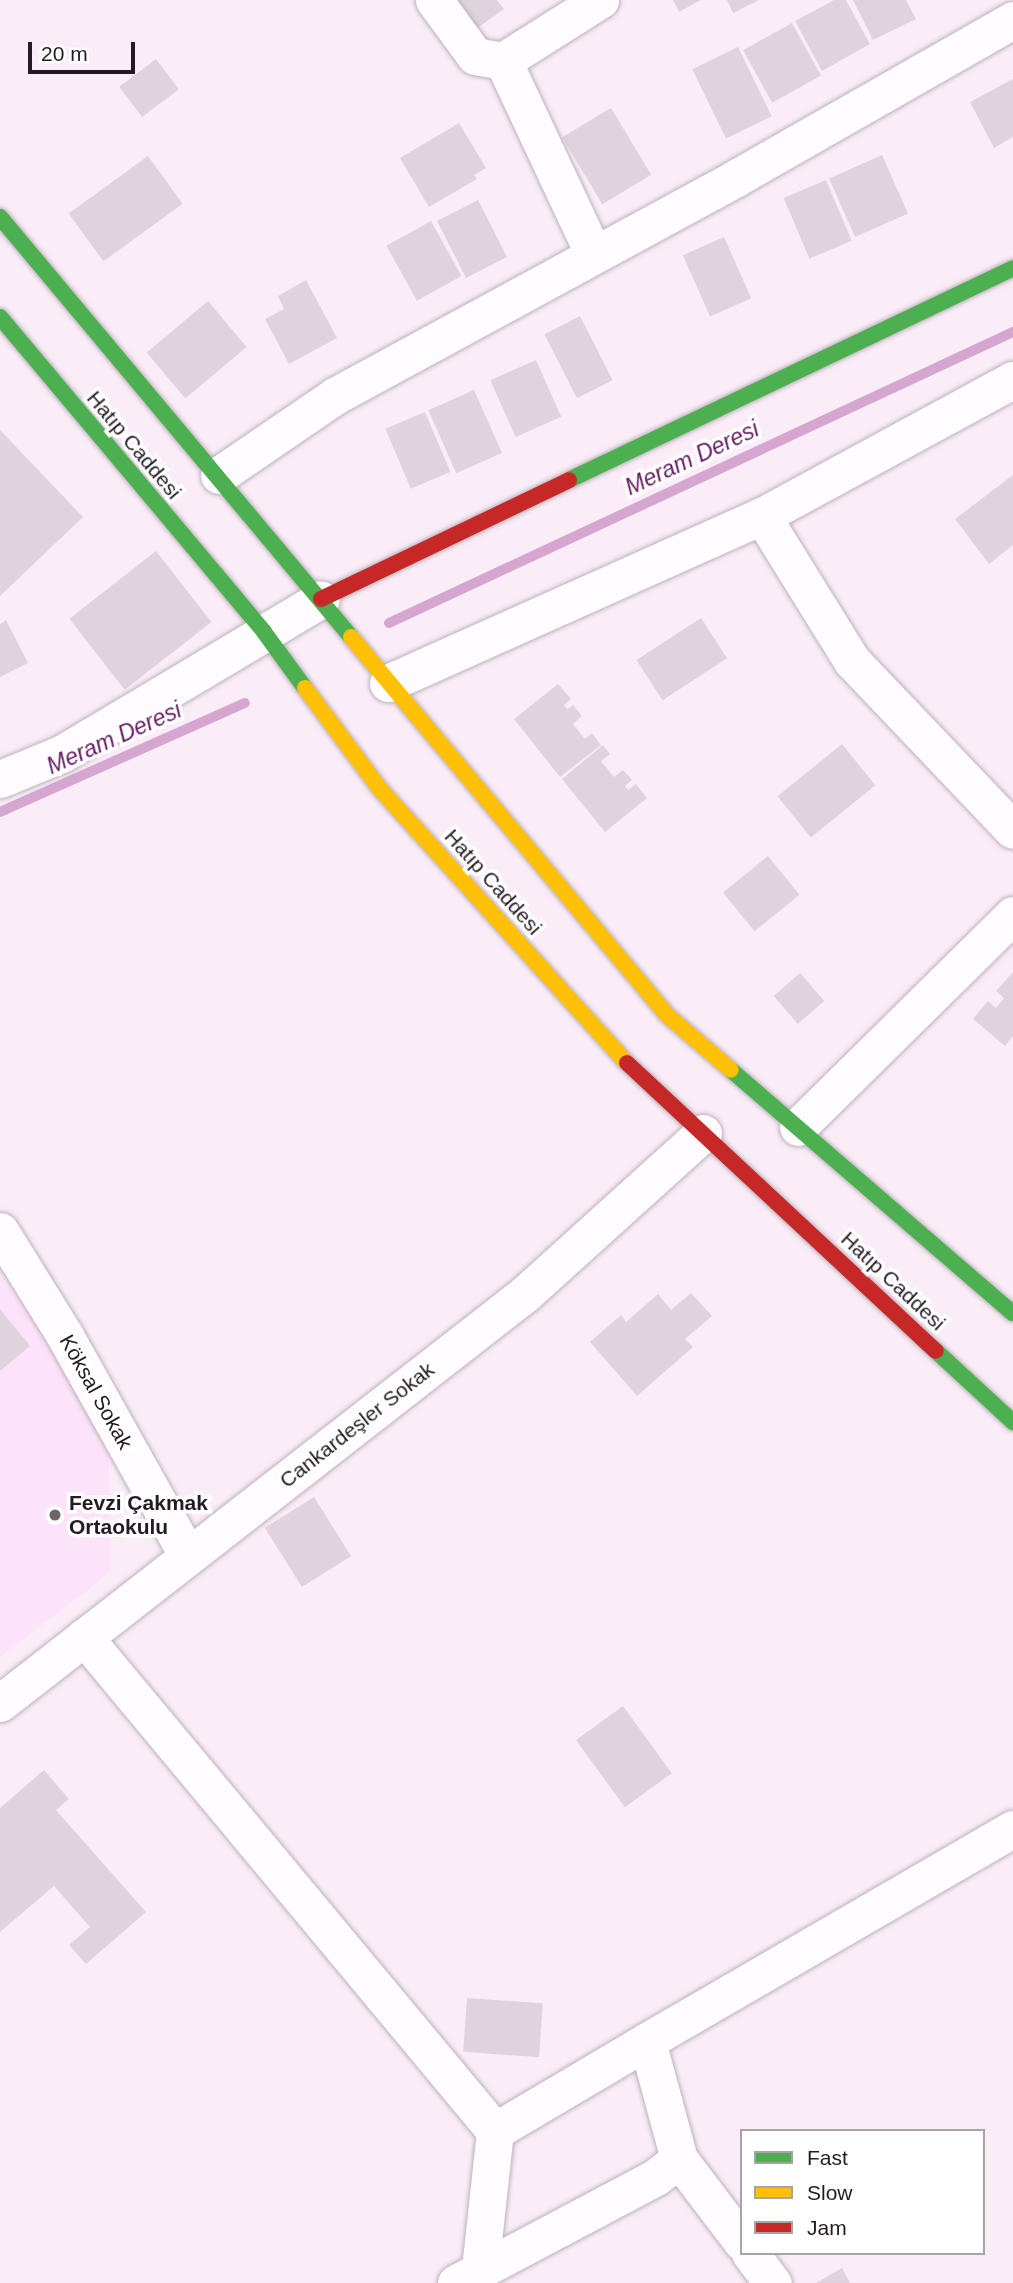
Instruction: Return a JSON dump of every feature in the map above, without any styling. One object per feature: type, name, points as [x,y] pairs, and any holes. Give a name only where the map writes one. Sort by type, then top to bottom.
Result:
[{"type":"main road","points":[[0,217],[219,475],[388,683],[667,1015],[1013,1313]]},
{"type":"main road","points":[[321,599],[1013,268]]},
{"type":"main road","name":"Hatıp Caddesi","points":[[0,317],[264,632],[380,789],[626,1062],[1013,1422]]},
{"type":"street","points":[[434,0],[475,56],[503,61],[600,0]]},
{"type":"street","points":[[219,475],[335,396],[594,255],[1013,19]]},
{"type":"street","points":[[503,61],[594,255]]},
{"type":"street","points":[[388,683],[762,516],[1013,380]]},
{"type":"street","points":[[762,516],[852,661],[1013,830]]},
{"type":"street","points":[[0,779],[63,753],[321,599]]},
{"type":"street","points":[[798,1127],[1013,915]]},
{"type":"street","name":"Cankardeşler Sokak","points":[[0,1703],[525,1294],[703,1133]]},
{"type":"street","name":"Köksal Sokak","points":[[0,1231],[65,1336],[188,1556]]},
{"type":"street","points":[[84,1637],[495,2131]]},
{"type":"street","points":[[468,2276],[495,2131],[1013,1829]]},
{"type":"street","points":[[647,2040],[679,2159],[740,2239]]},
{"type":"street","points":[[468,2276],[656,2177],[679,2159]]},
{"type":"street","points":[[751,2255],[772,2283]]},
{"type":"shaded area","name":"Fevzi Çakmak Ortaokulu","points":[[0,1276],[55,1346],[109,1457],[110,1573],[0,1657]]},
{"type":"building","points":[[438,0],[497,0],[504,9],[465,37]]},
{"type":"building","points":[[673,0],[701,0],[679,12]]},
{"type":"building","points":[[727,0],[759,0],[733,13]]},
{"type":"building","points":[[834,0],[846,0],[870,44],[822,71],[795,21]]},
{"type":"building","points":[[853,0],[906,0],[916,19],[873,40]]},
{"type":"building","points":[[792,23],[821,75],[772,103],[743,50]]},
{"type":"building","points":[[738,47],[772,116],[726,139],[692,69]]},
{"type":"building","points":[[156,59],[179,89],[142,117],[119,87]]},
{"type":"building","points":[[1013,79],[1013,137],[994,148],[970,102]]},
{"type":"building","points":[[611,108],[651,175],[602,204],[562,137]]},
{"type":"building","points":[[459,123],[486,168],[474,175],[477,179],[429,207],[400,158]]},
{"type":"building","points":[[882,155],[908,213],[855,237],[829,179]]},
{"type":"building","points":[[148,156],[183,204],[103,261],[69,214]]},
{"type":"building","points":[[826,180],[852,241],[809,259],[784,198]]},
{"type":"building","points":[[478,200],[507,257],[466,278],[437,221]]},
{"type":"building","points":[[431,221],[462,276],[417,301],[386,246]]},
{"type":"building","points":[[724,237],[751,298],[710,317],[683,255]]},
{"type":"building","points":[[306,280],[337,338],[289,364],[265,319],[284,309],[278,296]]},
{"type":"building","points":[[208,301],[247,347],[185,398],[147,352]]},
{"type":"building","points":[[580,316],[613,380],[577,398],[544,334]]},
{"type":"building","points":[[536,360],[561,417],[516,437],[490,380]]},
{"type":"building","points":[[474,390],[502,453],[456,473],[428,410]]},
{"type":"building","points":[[425,412],[450,472],[411,489],[385,429]]},
{"type":"building","points":[[0,430],[83,517],[0,596]]},
{"type":"building","points":[[1013,475],[1013,545],[989,564],[955,519]]},
{"type":"building","points":[[156,551],[211,622],[125,690],[69,619]]},
{"type":"building","points":[[701,618],[727,658],[663,700],[636,660]]},
{"type":"building","points":[[6,620],[28,663],[0,677],[0,624]]},
{"type":"building","points":[[558,684],[571,699],[564,705],[567,709],[573,705],[582,716],[573,724],[585,739],[592,733],[601,745],[560,777],[514,719]]},
{"type":"building","points":[[842,744],[875,785],[811,837],[777,796]]},
{"type":"building","points":[[603,745],[610,754],[601,761],[614,777],[623,770],[632,780],[625,786],[628,790],[636,784],[647,798],[605,832],[562,779]]},
{"type":"building","points":[[768,856],[799,895],[754,931],[723,893]]},
{"type":"building","points":[[1013,972],[1013,1036],[1005,1046],[973,1019],[988,1001],[996,1008],[1004,998],[996,991]]},
{"type":"building","points":[[800,973],[824,1001],[798,1024],[774,996]]},
{"type":"building","points":[[691,1293],[712,1316],[685,1339],[693,1347],[637,1396],[590,1342],[621,1315],[626,1322],[658,1294],[671,1310]]},
{"type":"building","points":[[0,1309],[30,1346],[0,1371]]},
{"type":"building","points":[[314,1497],[351,1556],[302,1587],[265,1528]]},
{"type":"building","points":[[623,1706],[672,1773],[625,1807],[576,1740]]},
{"type":"building","points":[[44,1770],[69,1799],[56,1810],[146,1912],[86,1964],[69,1945],[90,1927],[54,1886],[0,1932],[0,1808]]},
{"type":"building","points":[[467,1998],[543,2003],[539,2057],[463,2052]]},
{"type":"building","points":[[842,2268],[850,2283],[816,2283]]},
{"type":"waterway","name":"Meram Deresi","points":[[389,623],[1013,332]]},
{"type":"waterway","name":"Meram Deresi","points":[[0,812],[245,703]]},
{"type":"traffic: fast","points":[[0,217],[351,637]]},
{"type":"traffic: fast","points":[[569,480],[1013,268]]},
{"type":"traffic: fast","points":[[0,317],[264,632],[305,688]]},
{"type":"traffic: fast","points":[[731,1070],[1013,1313]]},
{"type":"traffic: fast","points":[[936,1351],[1013,1422]]},
{"type":"traffic: slow","points":[[351,637],[667,1015],[731,1070]]},
{"type":"traffic: slow","points":[[305,688],[380,789],[627,1063]]},
{"type":"traffic: jam","points":[[321,599],[569,480]]},
{"type":"traffic: jam","points":[[627,1063],[936,1351]]},
{"type":"place","name":"Fevzi Çakmak Ortaokulu","points":[[55,1515]]}]
